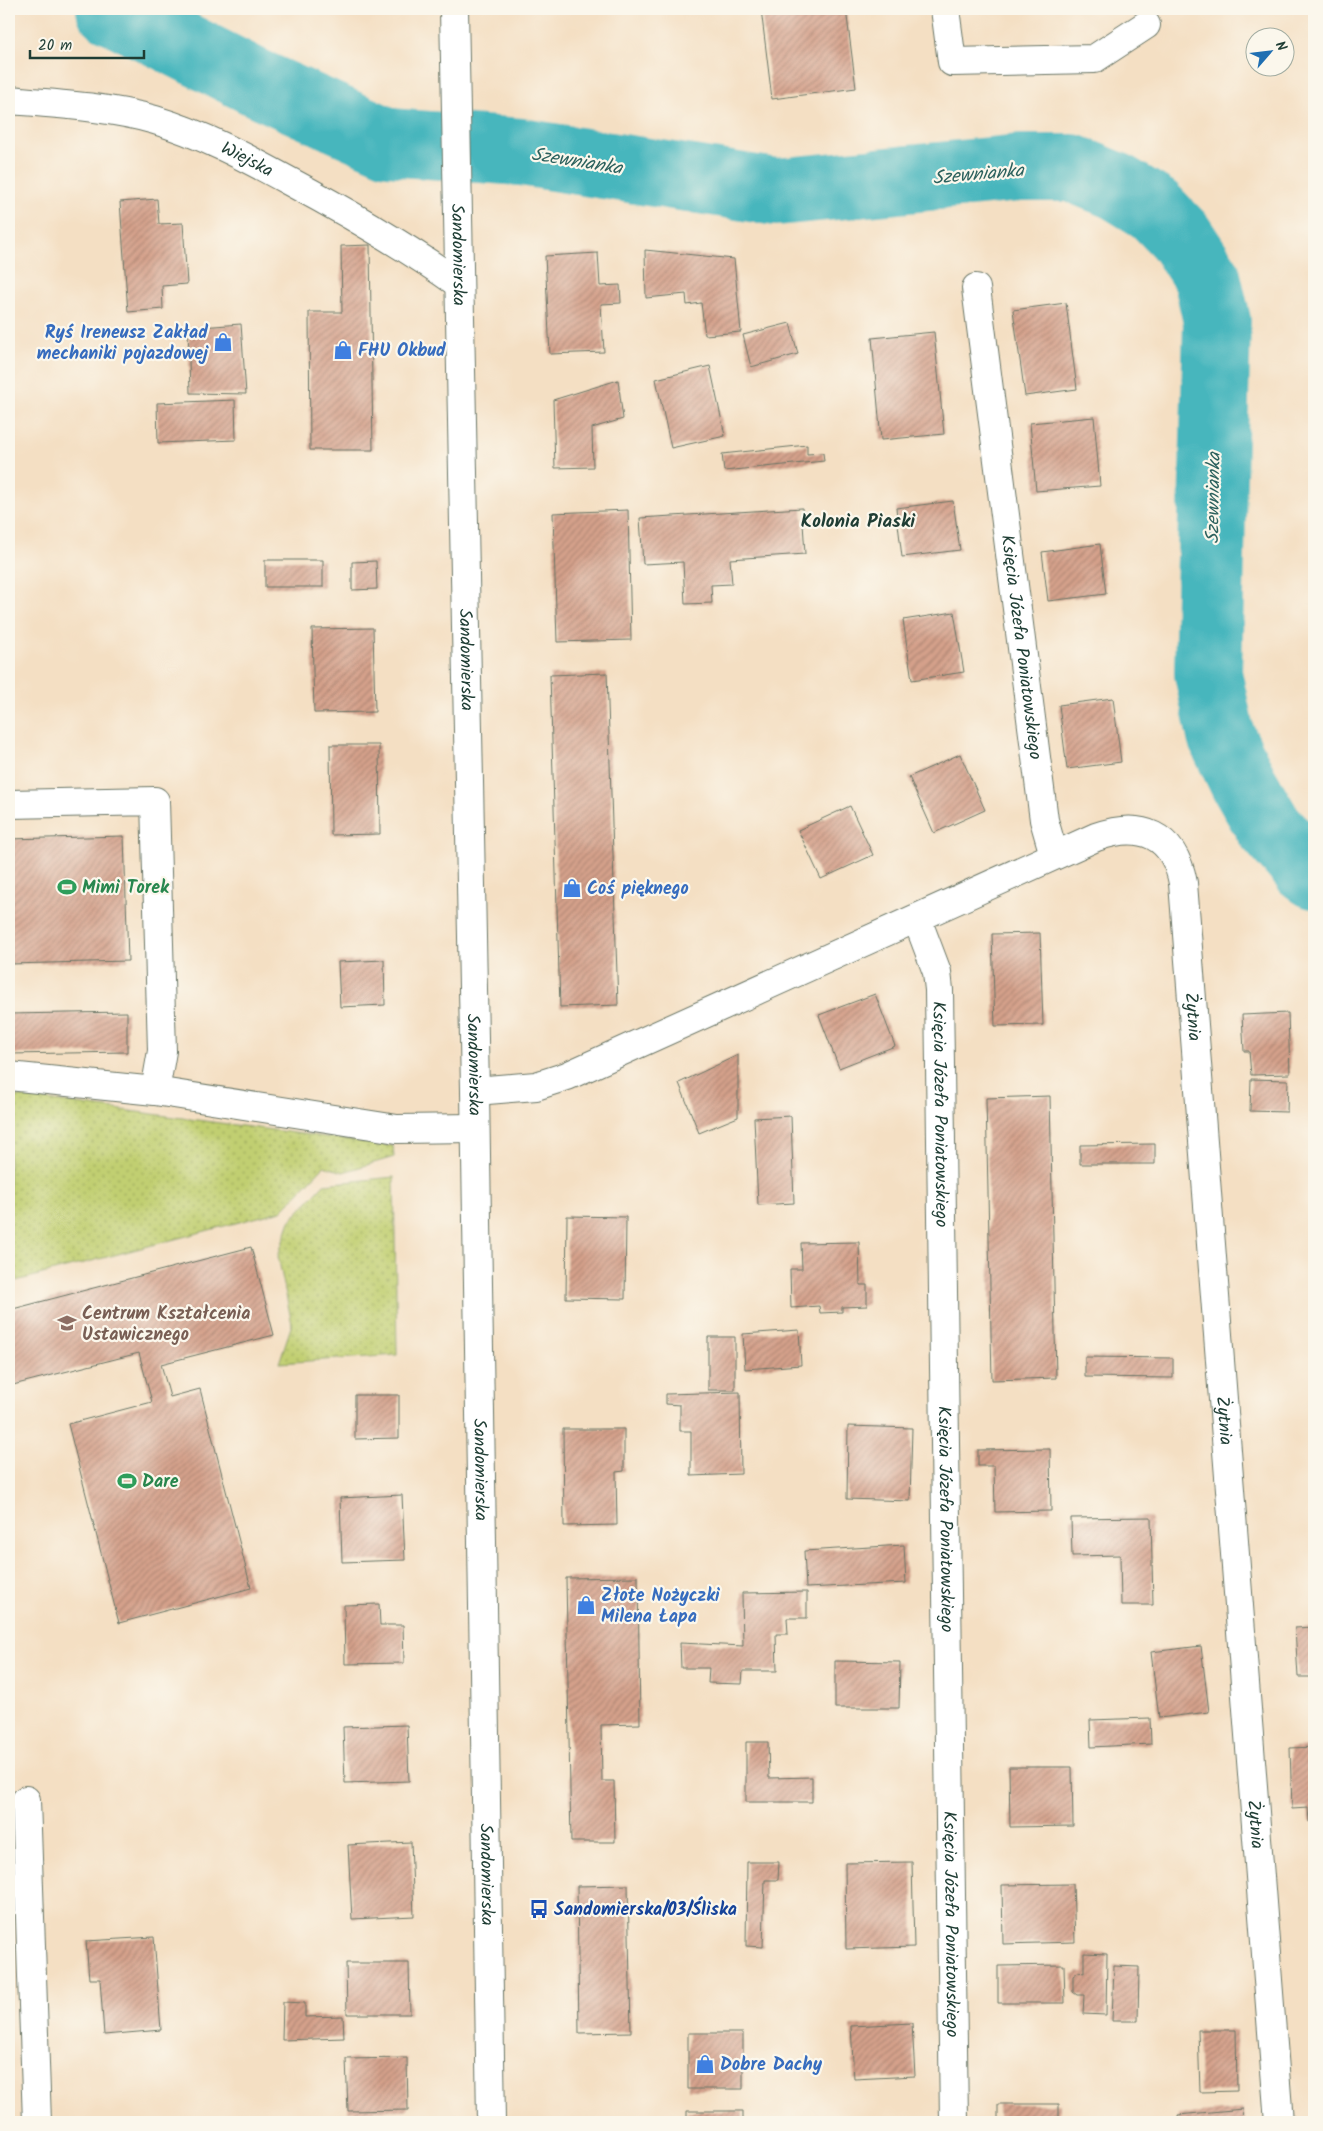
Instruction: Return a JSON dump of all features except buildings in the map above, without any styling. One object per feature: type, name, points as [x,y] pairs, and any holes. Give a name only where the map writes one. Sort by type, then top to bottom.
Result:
[{"type":"street","name":"Sandomierska","points":[[454,9],[475,1091],[474,1128],[492,2122]]},
{"type":"street","points":[[945,9],[952,62],[1094,59],[1146,25]]},
{"type":"street","name":"Wiejska","points":[[9,100],[100,109],[156,120],[184,130],[256,163],[358,218],[417,254],[459,284]]},
{"type":"street","name":"Księcia Józefa Poniatowskiego","points":[[976,288],[1044,820],[1054,855]]},
{"type":"street","points":[[9,804],[155,801],[162,1051],[155,1091]]},
{"type":"street","name":"Żytnia","points":[[1054,855],[1106,833],[1118,830],[1142,831],[1154,835],[1165,842],[1174,855],[1182,876],[1279,2122]]},
{"type":"street","points":[[475,1091],[536,1086],[567,1076],[917,919],[1054,855]]},
{"type":"street","name":"Księcia Józefa Poniatowskiego","points":[[917,919],[934,964],[939,990],[954,2122]]},
{"type":"street","points":[[9,1076],[155,1091],[397,1129],[474,1128]]},
{"type":"street","points":[[26,1800],[37,2122]]},
{"type":"green space","points":[[9,1095],[393,1146],[394,1157],[343,1172],[324,1166],[281,1211],[16,1281],[9,1269]]},
{"type":"green space","points":[[394,1177],[397,1355],[279,1363],[292,1324],[278,1256],[290,1221],[324,1184]]},
{"type":"waterway","name":"Szewnianka","points":[[110,9],[255,82],[389,142],[521,152],[776,192],[1020,168],[1072,168],[1116,186],[1154,209],[1180,236],[1207,277],[1217,321],[1208,673],[1221,736],[1244,784],[1268,825],[1305,868],[1314,875]]},
{"type":"place","name":"Ryś Ireneusz Zakład mechaniki pojazdowej","points":[[223,342]]},
{"type":"place","name":"FHU Okbud","points":[[343,350]]},
{"type":"place","name":"Mimi Torek","points":[[67,887]]},
{"type":"place","name":"Coś pięknego","points":[[572,888]]},
{"type":"place","name":"Centrum Kształcenia Ustawicznego","points":[[67,1323]]},
{"type":"place","name":"Dare","points":[[127,1481]]},
{"type":"place","name":"Złote Nożyczki Milena Łapa","points":[[586,1605]]},
{"type":"place","name":"Sandomierska/03/Śliska","points":[[539,1909]]},
{"type":"place","name":"Dobre Dachy","points":[[705,2064]]},
{"type":"district","name":"Kolonia Piaski","points":[[858,520]]}]
